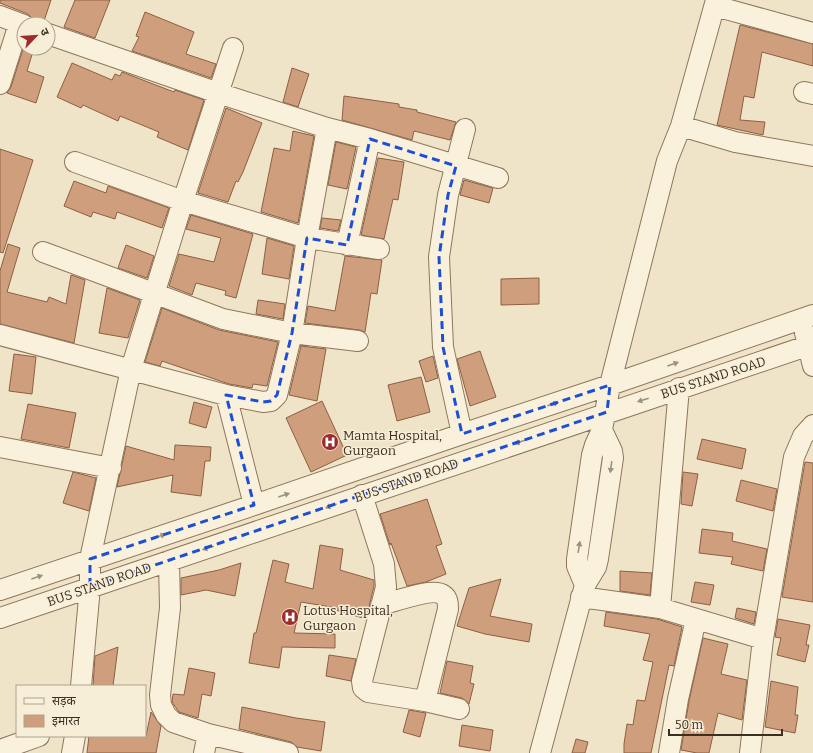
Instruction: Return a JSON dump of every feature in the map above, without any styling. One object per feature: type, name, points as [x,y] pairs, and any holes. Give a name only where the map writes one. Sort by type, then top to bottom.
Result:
[{"type":"street","points":[[540,753],[583,591],[596,567],[598,559],[613,458],[605,421],[610,385],[667,161],[681,126],[716,3],[813,33]]},
{"type":"street","points":[[0,16],[16,23]]},
{"type":"street","points":[[56,37],[218,93],[327,128],[370,139],[498,178]]},
{"type":"street","points":[[0,84],[16,41]]},
{"type":"street","points":[[81,685],[90,587],[90,559],[111,468],[131,369],[182,201],[233,48]]},
{"type":"street","points":[[681,126],[735,142],[813,156]]},
{"type":"street","points":[[0,335],[226,395],[263,402],[271,401],[277,395],[292,333],[307,238],[327,128]]},
{"type":"street","points":[[462,434],[443,347],[439,257],[448,195],[465,129]]},
{"type":"street","points":[[347,245],[370,139]]},
{"type":"street","points":[[75,162],[182,201],[307,238],[380,249]]},
{"type":"street","points":[[43,252],[223,318],[292,333],[358,341]]},
{"type":"street","points":[[808,318],[813,366]]},
{"type":"street","name":"BUS STAND ROAD","points":[[0,590],[808,318]]},
{"type":"street","name":"BUS STAND ROAD","points":[[0,618],[258,532],[362,495],[605,421],[679,388],[810,345]]},
{"type":"street","points":[[660,608],[679,388]]},
{"type":"street","points":[[226,395],[254,505]]},
{"type":"street","points":[[750,753],[763,639],[794,457],[803,436],[813,425]]},
{"type":"street","points":[[0,446],[111,468]]},
{"type":"street","points":[[362,495],[384,564],[386,587],[362,681],[363,688],[368,692],[425,701],[459,709]]},
{"type":"street","points":[[168,561],[170,608],[153,697],[161,705],[166,715],[173,722],[208,734],[288,753]]},
{"type":"street","points":[[583,591],[660,608],[763,639]]},
{"type":"street","points":[[381,605],[432,592],[443,594],[447,599],[448,609],[425,701]]},
{"type":"street","points":[[670,753],[678,699],[696,620]]},
{"type":"street","points":[[204,753],[208,734]]},
{"type":"street","points":[[0,750],[36,737]]},
{"type":"street","points":[[72,753],[75,737]]},
{"type":"highlighted area","points":[[370,139],[456,166],[448,195],[439,257],[443,347],[462,434],[610,385],[607,412],[90,587],[90,559],[254,505],[226,395],[263,402],[271,401],[277,395],[292,333],[307,238],[347,245]]},
{"type":"building","points":[[0,0],[51,0],[46,16],[30,16],[28,14],[0,3]]},
{"type":"building","points":[[75,0],[110,0],[95,38],[64,27]]},
{"type":"building","points":[[145,12],[194,32],[186,54],[216,64],[211,78],[132,51],[139,37],[136,36]]},
{"type":"building","points":[[740,25],[813,44],[813,66],[762,52],[754,98],[744,96],[740,120],[765,122],[763,135],[717,125]]},
{"type":"building","points":[[21,56],[32,56],[27,71],[44,77],[36,103],[7,93],[11,87]]},
{"type":"building","points":[[72,63],[112,80],[115,74],[120,76],[122,72],[174,92],[175,90],[204,100],[188,150],[157,137],[159,132],[120,116],[118,121],[83,105],[81,108],[57,97]]},
{"type":"building","points":[[292,68],[309,74],[298,107],[283,102]]},
{"type":"building","points":[[344,96],[399,104],[399,107],[417,110],[417,112],[456,122],[450,140],[414,131],[412,140],[342,120]]},
{"type":"building","points":[[226,108],[262,123],[243,172],[238,182],[236,181],[228,202],[198,193]]},
{"type":"building","points":[[293,131],[314,136],[298,223],[261,212],[274,148],[290,151]]},
{"type":"building","points":[[336,142],[356,147],[347,189],[328,185]]},
{"type":"building","points":[[0,149],[33,160],[3,253],[0,252]]},
{"type":"building","points":[[378,158],[404,162],[398,200],[393,199],[384,239],[361,235]]},
{"type":"building","points":[[464,180],[493,188],[489,203],[460,195]]},
{"type":"building","points":[[74,181],[106,193],[108,186],[169,208],[162,228],[117,212],[115,219],[93,212],[91,217],[64,206]]},
{"type":"building","points":[[191,215],[253,234],[236,298],[225,295],[226,291],[196,283],[192,295],[169,286],[179,254],[214,262],[221,238],[186,229]]},
{"type":"building","points":[[322,218],[341,220],[338,231],[320,228]]},
{"type":"building","points":[[267,238],[294,246],[289,279],[262,274]]},
{"type":"building","points":[[8,244],[20,248],[7,292],[47,302],[49,297],[66,304],[71,275],[85,280],[74,343],[0,324],[0,271]]},
{"type":"building","points":[[126,245],[154,256],[147,278],[118,268]]},
{"type":"building","points":[[345,256],[382,260],[377,294],[371,293],[365,332],[305,323],[308,306],[335,311]]},
{"type":"building","points":[[539,278],[539,304],[501,305],[501,279]]},
{"type":"building","points":[[107,288],[140,300],[128,338],[99,333]]},
{"type":"building","points":[[258,300],[285,304],[283,319],[256,314]]},
{"type":"building","points":[[162,308],[219,330],[278,342],[267,386],[253,384],[252,388],[229,384],[162,361],[160,366],[145,362]]},
{"type":"building","points":[[301,346],[326,349],[317,401],[289,395]]},
{"type":"building","points":[[480,351],[496,397],[470,406],[457,359]]},
{"type":"building","points":[[14,354],[36,357],[32,394],[9,391]]},
{"type":"building","points":[[433,356],[438,378],[426,382],[419,361]]},
{"type":"building","points":[[421,377],[430,412],[397,421],[388,385]]},
{"type":"building","points":[[322,401],[347,455],[311,472],[286,418]]},
{"type":"building","points":[[194,402],[212,407],[206,428],[189,423]]},
{"type":"building","points":[[28,404],[76,413],[69,448],[21,439]]},
{"type":"building","points":[[702,439],[746,449],[742,469],[697,459]]},
{"type":"building","points":[[175,445],[211,447],[210,461],[205,461],[201,496],[171,492],[173,475],[117,487],[126,446],[174,460]]},
{"type":"building","points":[[805,462],[813,463],[813,602],[782,597]]},
{"type":"building","points":[[73,472],[96,478],[89,511],[63,503]]},
{"type":"building","points":[[683,472],[698,474],[692,506],[681,504]]},
{"type":"building","points":[[741,480],[777,489],[773,511],[736,501]]},
{"type":"building","points":[[427,499],[442,544],[436,546],[446,574],[426,582],[407,586],[391,543],[390,545],[380,514]]},
{"type":"building","points":[[702,529],[733,533],[732,541],[767,549],[763,571],[731,564],[733,557],[699,553]]},
{"type":"building","points":[[320,545],[343,549],[340,570],[374,580],[374,586],[366,619],[336,610],[337,608],[301,602],[294,633],[335,634],[335,648],[282,647],[279,668],[249,663],[254,633],[256,633],[273,560],[289,564],[285,582],[313,589]]},
{"type":"building","points":[[241,563],[235,596],[206,590],[181,595],[181,578],[219,570]]},
{"type":"building","points":[[620,571],[652,573],[650,595],[620,591]]},
{"type":"building","points":[[501,579],[490,616],[532,624],[529,642],[485,634],[457,626],[469,588]]},
{"type":"building","points":[[695,582],[714,585],[710,605],[691,602]]},
{"type":"building","points":[[737,608],[756,612],[754,624],[735,618]]},
{"type":"building","points":[[606,612],[657,619],[682,627],[674,666],[669,665],[651,753],[624,753],[627,724],[633,725],[637,700],[645,701],[653,662],[643,660],[650,634],[604,626]]},
{"type":"building","points":[[778,619],[810,625],[806,645],[809,645],[805,662],[777,655],[781,638],[775,637]]},
{"type":"building","points":[[703,638],[728,644],[721,674],[747,680],[742,720],[718,713],[709,753],[697,753],[681,750],[689,701]]},
{"type":"building","points":[[118,647],[113,685],[93,685],[95,656]]},
{"type":"building","points":[[329,655],[356,659],[351,681],[326,676]]},
{"type":"building","points":[[447,661],[473,666],[470,683],[474,684],[469,704],[462,698],[440,693]]},
{"type":"building","points":[[189,668],[215,673],[211,696],[202,694],[198,718],[179,712],[172,702],[173,694],[184,695]]},
{"type":"building","points":[[771,681],[798,687],[795,715],[798,715],[795,733],[765,727]]},
{"type":"building","points":[[242,707],[296,718],[325,722],[321,751],[297,747],[291,742],[239,729]]},
{"type":"building","points":[[409,710],[426,713],[420,737],[403,732]]},
{"type":"building","points":[[151,712],[161,726],[156,753],[87,753],[89,737],[146,736]]},
{"type":"building","points":[[462,725],[493,730],[490,751],[459,746]]},
{"type":"building","points":[[576,739],[588,742],[585,753],[572,753]]},
{"type":"place","name":"Mamta Hospital, Gurgaon","points":[[330,442]]},
{"type":"place","name":"Lotus Hospital, Gurgaon","points":[[290,617]]}]
